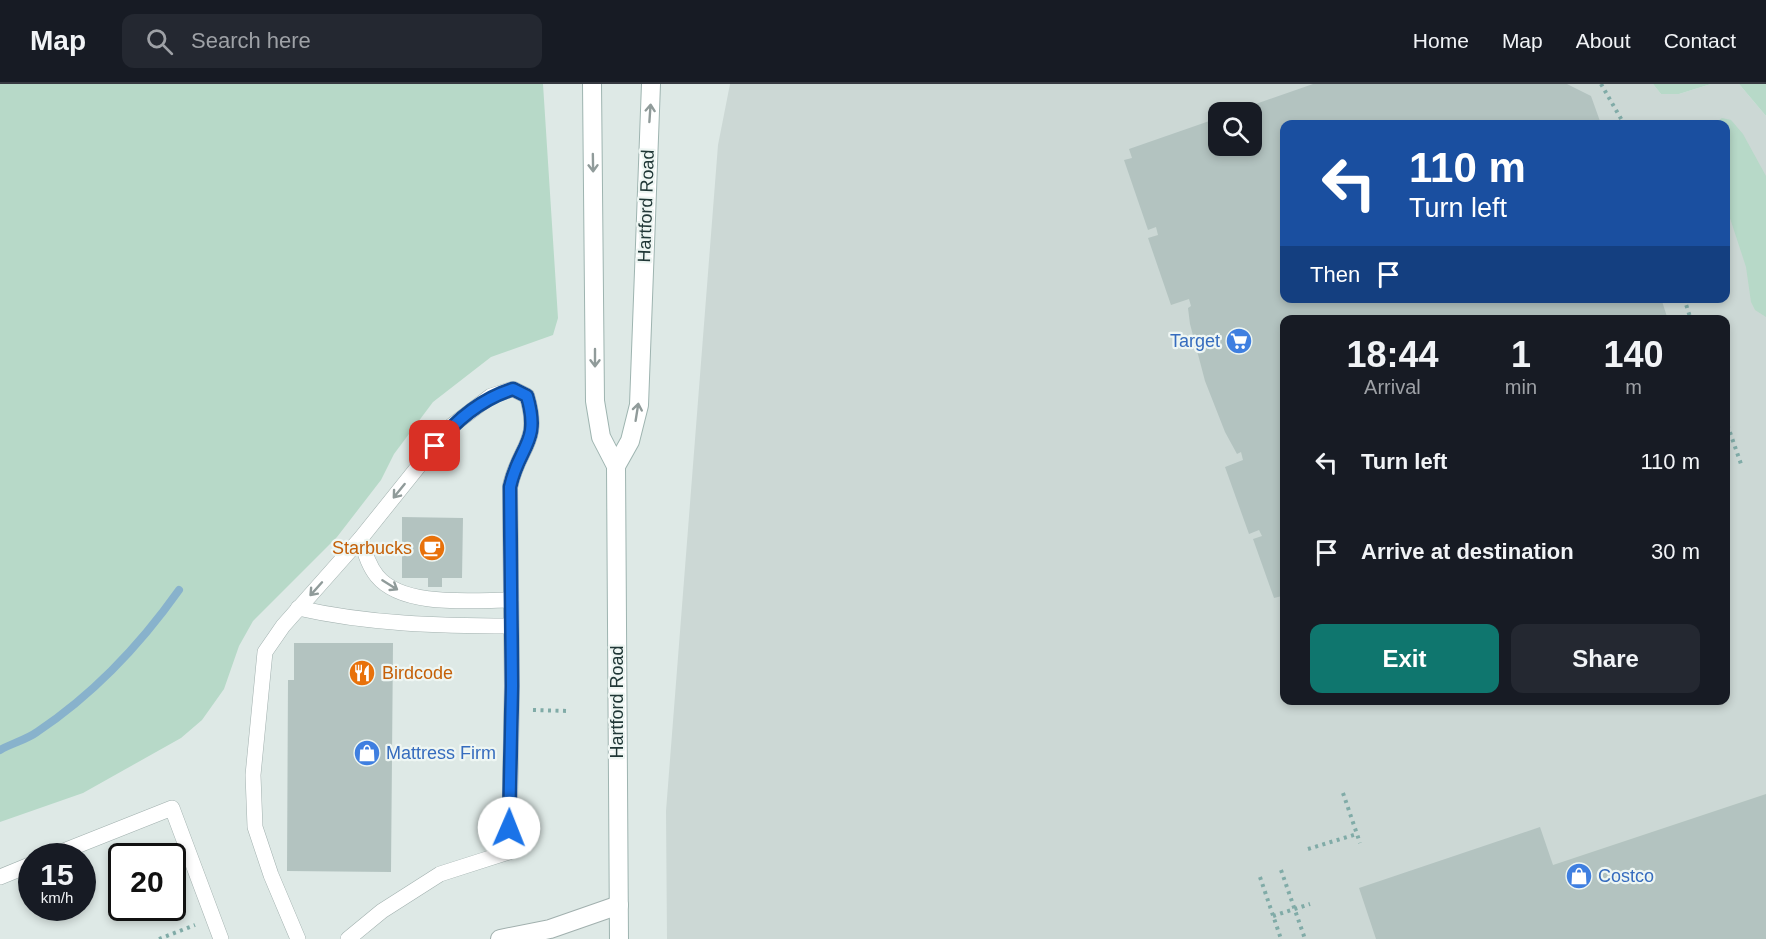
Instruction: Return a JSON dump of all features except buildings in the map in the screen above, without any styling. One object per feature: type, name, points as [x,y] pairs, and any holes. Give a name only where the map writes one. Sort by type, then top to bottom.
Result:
[{"type":"main road","name":"Hartford Road","points":[[592,84],[595,401],[601,437],[616,466],[619,939]]},
{"type":"main road","name":"Hartford Road","points":[[616,466],[630,441],[639,405],[651,84]]},
{"type":"main road","points":[[500,939],[550,929],[619,905]]},
{"type":"lane","points":[[298,939],[271,875],[255,827],[253,775],[265,652],[298,608],[361,537],[450,427],[491,396],[513,389],[527,396],[532,416],[531,438],[514,469],[510,487],[511,711],[508,852],[440,874],[382,911],[348,939]]},
{"type":"lane","points":[[361,537],[367,559],[377,577],[409,596],[431,599],[511,600]]},
{"type":"lane","points":[[298,608],[324,614],[434,626],[511,626]]},
{"type":"lane","points":[[84,843],[172,808],[221,939]]},
{"type":"lane","points":[[0,877],[18,870]]},
{"type":"path","points":[[1601,84],[1622,120]]},
{"type":"path","points":[[1730,432],[1741,464]]},
{"type":"path","points":[[511,711],[569,711]]},
{"type":"path","points":[[1343,793],[1360,843]]},
{"type":"path","points":[[1308,849],[1357,834]]},
{"type":"path","points":[[1281,870],[1305,939]]},
{"type":"path","points":[[1260,877],[1281,939]]},
{"type":"path","points":[[1273,916],[1310,904]]},
{"type":"path","points":[[159,939],[213,918]]},
{"type":"shaded area","points":[[730,84],[1653,84],[1661,94],[1679,94],[1711,84],[1739,84],[1766,116],[1766,939],[667,939],[666,811],[718,145]]},
{"type":"green space","points":[[0,84],[543,84],[558,318],[553,335],[491,357],[433,402],[394,454],[381,480],[337,537],[253,621],[239,646],[224,689],[202,720],[181,738],[83,793],[0,822]]},
{"type":"green space","points":[[1653,84],[1711,84],[1679,94],[1661,94]]},
{"type":"green space","points":[[1739,84],[1766,84],[1766,116]]},
{"type":"green space","points":[[1722,118],[1731,120],[1743,134],[1766,176],[1766,317],[1755,310],[1751,302],[1746,267],[1730,218],[1730,120],[1719,120]]},
{"type":"waterway","points":[[0,750],[37,732],[78,702],[132,649],[179,590]]},
{"type":"place","name":"Target","points":[[1239,341]]},
{"type":"place","name":"Starbucks","points":[[432,548]]},
{"type":"place","name":"Birdcode","points":[[362,673]]},
{"type":"place","name":"Mattress Firm","points":[[367,753]]},
{"type":"place","name":"Costco","points":[[1579,876]]},
{"type":"route","points":[[435,446],[450,427],[491,396],[513,389],[527,396],[532,416],[531,438],[514,469],[510,487],[512,686],[509,828]]}]
